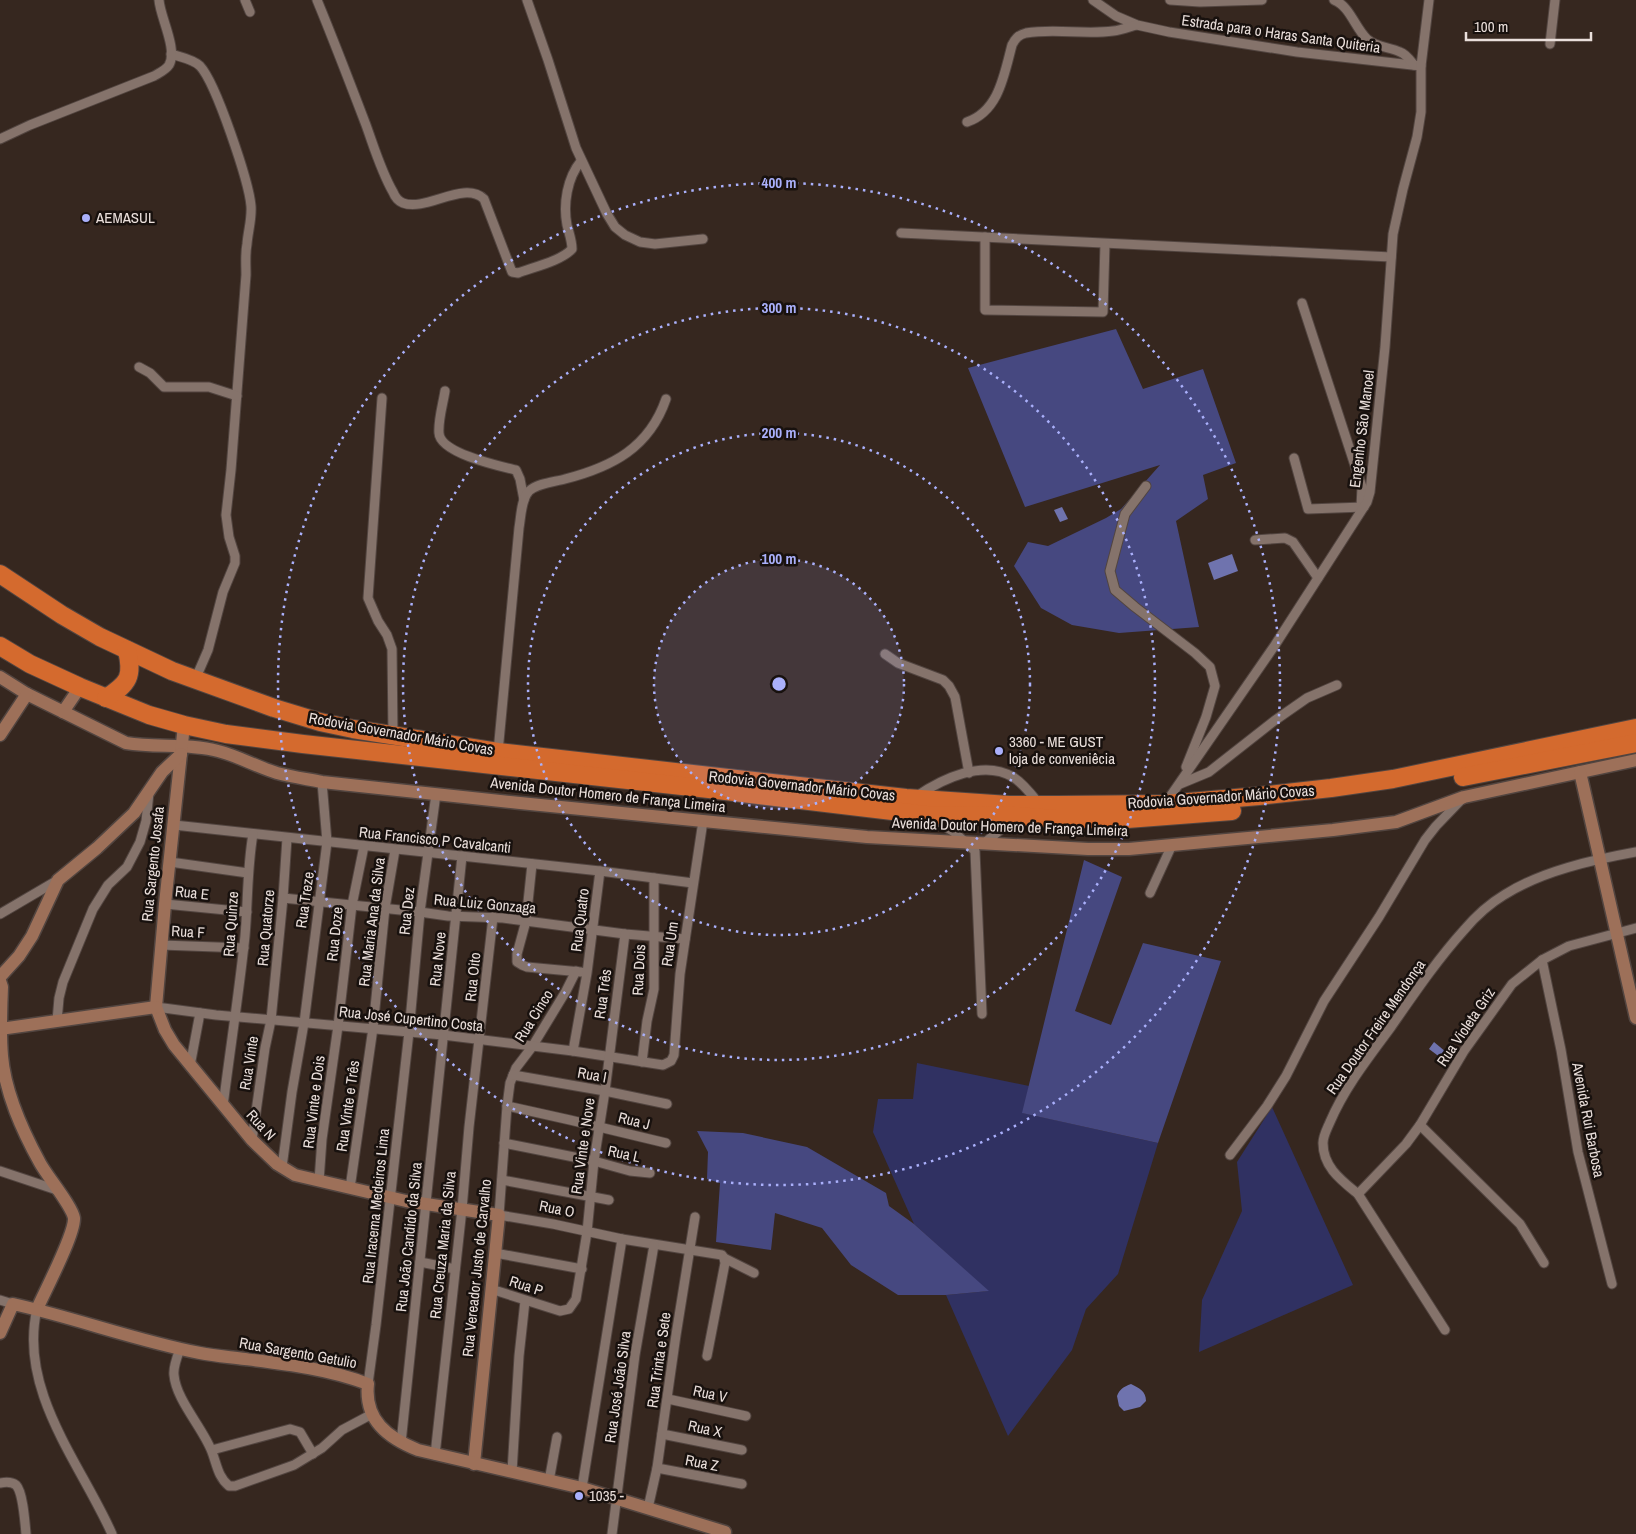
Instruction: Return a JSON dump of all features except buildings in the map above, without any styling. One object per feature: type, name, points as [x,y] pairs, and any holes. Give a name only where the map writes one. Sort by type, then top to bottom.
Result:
[{"type":"highway","name":"Rodovia Governador Mário Covas","points":[[0,574],[62,615],[128,650],[195,680],[320,722],[498,752],[914,798],[1009,805],[1165,804],[1330,788],[1384,780],[1636,728]]},
{"type":"highway","name":"Rodovia Governador Mário Covas","points":[[0,646],[30,664],[149,715],[226,734],[926,815],[1018,816],[1055,819],[1127,818],[1238,810],[1430,784],[1636,743]]},
{"type":"highway","points":[[106,698],[125,684],[131,673],[128,650]]},
{"type":"street","points":[[0,140],[30,125],[165,70],[170,64],[172,54],[159,0]]},
{"type":"street","points":[[246,0],[250,12]]},
{"type":"street","points":[[317,0],[387,180],[397,199],[408,204],[418,204],[452,196],[475,193],[480,195],[484,199],[512,272],[518,273],[559,258],[572,249],[567,225],[566,206],[570,179],[573,171],[581,161]]},
{"type":"street","points":[[527,0],[581,161],[615,227],[625,235],[640,242],[655,244],[703,239]]},
{"type":"street","points":[[1093,0],[1116,16],[1137,25]]},
{"type":"street","points":[[1170,0],[1200,2],[1262,0]]},
{"type":"street","points":[[1334,0],[1341,4],[1369,41],[1404,54],[1418,66]]},
{"type":"street","name":"Engenho São Manoel","points":[[1165,804],[1244,690],[1318,578],[1370,492],[1382,376],[1391,257],[1397,214],[1417,137],[1421,112],[1418,66],[1429,0]]},
{"type":"street","points":[[1550,44],[1555,0]]},
{"type":"street","points":[[967,122],[983,114],[990,107],[1000,88],[1012,45],[1018,36],[1025,33],[1114,31],[1137,25]]},
{"type":"street","name":"Estrada para o Haras Santa Quiteria","points":[[1137,25],[1169,32],[1297,52],[1418,66]]},
{"type":"street","points":[[172,54],[199,65],[216,95],[250,196],[251,222],[246,247],[246,275],[226,515],[235,563],[222,592],[208,650],[195,680]]},
{"type":"street","points":[[900,233],[1391,257]]},
{"type":"street","points":[[984,237],[985,310],[1103,312],[1105,244]]},
{"type":"street","points":[[1294,458],[1308,508],[1362,507],[1362,487],[1302,302]]},
{"type":"street","points":[[139,366],[150,372],[164,387],[209,387],[236,396]]},
{"type":"street","points":[[445,391],[439,435],[442,443],[451,449],[491,464],[516,470],[520,479],[524,501]]},
{"type":"street","points":[[382,398],[368,598],[392,649],[393,735]]},
{"type":"street","points":[[498,752],[519,528],[524,501],[528,493],[535,488],[589,472],[631,451],[648,432],[662,411],[666,399]]},
{"type":"street","points":[[1146,486],[1126,514],[1118,540],[1110,571],[1115,590],[1210,667],[1215,686],[1206,717],[1179,784]]},
{"type":"street","points":[[1255,540],[1285,538],[1293,542],[1318,578]]},
{"type":"street","points":[[885,654],[898,663],[943,680],[950,686],[955,697],[969,773]]},
{"type":"street","name":"Avenida Doutor Homero de França Limeira","points":[[0,677],[27,694],[126,743],[181,750],[218,750],[275,772],[322,782],[867,837],[975,845],[1129,849],[1384,824],[1396,822],[1464,797],[1636,760]]},
{"type":"street","points":[[1179,784],[1209,772],[1274,721],[1307,698],[1337,685]]},
{"type":"street","points":[[63,712],[80,687]]},
{"type":"street","points":[[0,735],[27,694]]},
{"type":"street","name":"Rua Sargento Josafa","points":[[156,1007],[184,725]]},
{"type":"street","points":[[0,914],[58,880],[97,848],[128,819],[149,793],[162,772],[181,750]]},
{"type":"street","points":[[914,798],[938,784],[969,773],[993,770],[1012,776],[1040,805]]},
{"type":"street","points":[[1580,772],[1634,998],[1636,1018]]},
{"type":"street","name":"Rua Treze","points":[[282,1168],[292,1092],[304,1023],[327,842],[322,782]]},
{"type":"street","points":[[56,1021],[63,982],[93,909],[108,885],[128,867],[140,842],[146,821],[149,793]]},
{"type":"street","name":"Rua Dez","points":[[410,1032],[420,912],[436,794]]},
{"type":"street","points":[[1230,1155],[1267,1106],[1286,1076],[1324,1001],[1379,917],[1425,840],[1464,797]]},
{"type":"street","points":[[926,815],[975,845]]},
{"type":"street","points":[[975,845],[1018,816]]},
{"type":"street","name":"Rua Um","points":[[663,1065],[671,1061],[674,1056],[680,974],[703,821]]},
{"type":"street","name":"Rua Francisco P Cavalcanti","points":[[174,825],[600,871],[693,883]]},
{"type":"street","name":"Rua Quinze","points":[[223,1106],[244,948],[248,873],[253,834]]},
{"type":"street","name":"Rua Quatorze","points":[[271,1020],[287,838]]},
{"type":"street","points":[[975,845],[982,1014]]},
{"type":"street","points":[[1150,893],[1172,845]]},
{"type":"street","name":"Rua Doze","points":[[338,1026],[352,905],[364,846]]},
{"type":"street","name":"Rua Maria Ana da Silva","points":[[373,1028],[385,908],[395,850]]},
{"type":"street","name":"Rua Doutor Freire Mendonça","points":[[1445,1330],[1358,1194],[1340,1180],[1327,1162],[1323,1141],[1325,1132],[1346,1089],[1439,961],[1465,929],[1495,901],[1519,886],[1547,875],[1636,852]]},
{"type":"street","name":"Rua Nove","points":[[443,1035],[462,856]]},
{"type":"street","points":[[170,862],[248,873]]},
{"type":"street","points":[[526,921],[532,864]]},
{"type":"street","name":"Rua Quatro","points":[[573,1051],[587,973],[600,871]]},
{"type":"street","name":"Rua Dois","points":[[642,1062],[647,1021],[654,989],[654,878]]},
{"type":"street","points":[[0,977],[19,956],[32,936],[58,880]]},
{"type":"street","name":"Rua Luiz Gonzaga","points":[[283,898],[456,916],[493,917],[625,934],[685,939]]},
{"type":"street","name":"Rua E","points":[[165,904],[246,912]]},
{"type":"street","name":"Rua Oito","points":[[479,1039],[493,917]]},
{"type":"street","name":"Rua Quatro","points":[[526,921],[517,954],[518,962],[522,965],[587,973]]},
{"type":"street","name":"Rua Violeta Griz","points":[[1358,1194],[1395,1157],[1420,1125],[1464,1051],[1516,980],[1542,960],[1569,946],[1636,928]]},
{"type":"street","name":"Rua Três","points":[[608,1057],[625,934]]},
{"type":"street","name":"Rua F","points":[[161,945],[244,948]]},
{"type":"street","name":"Avenida Rui Barbosa","points":[[1542,960],[1561,1050],[1578,1152],[1612,1284]]},
{"type":"street","name":"Rua Cinco","points":[[513,1075],[566,991],[576,971]]},
{"type":"street","points":[[0,981],[2,987],[0,1029],[2,1057],[13,1105],[46,1173],[70,1207],[74,1216],[74,1222],[67,1243],[35,1320],[34,1351],[38,1374],[56,1424],[112,1534]]},
{"type":"street","points":[[0,1029],[156,1007]]},
{"type":"street","name":"Rua José Cupertino Costa","points":[[156,1007],[200,1013],[479,1039],[663,1065]]},
{"type":"street","name":"Rua N","points":[[156,1007],[162,1025],[190,1066],[252,1140],[282,1168],[295,1175],[391,1198]]},
{"type":"street","points":[[190,1066],[200,1013]]},
{"type":"street","name":"Rua Vinte","points":[[252,1140],[265,1048],[271,1020]]},
{"type":"street","name":"Rua Vinte e Dois","points":[[319,1181],[325,1114],[338,1026]]},
{"type":"street","name":"Rua Vinte e Três","points":[[350,1188],[373,1028]]},
{"type":"street","name":"Rua Iracema Medeiros Lima","points":[[368,1384],[410,1032]]},
{"type":"street","name":"Rua João Candido da Silva","points":[[401,1443],[443,1035]]},
{"type":"street","name":"Rua Creuza Maria da Silva","points":[[435,1455],[462,1209],[468,1127],[479,1039]]},
{"type":"street","name":"Rua Vinte e Nove","points":[[553,1309],[565,1310],[572,1306],[576,1299],[587,1232],[608,1057]]},
{"type":"street","name":"Rua I","points":[[513,1075],[667,1104]]},
{"type":"street","name":"Rua Vereador Justo de Carvalho","points":[[474,1464],[499,1215],[507,1106],[513,1075]]},
{"type":"street","name":"Rua J","points":[[507,1106],[666,1143]]},
{"type":"street","points":[[1420,1125],[1520,1224],[1544,1263]]},
{"type":"street","name":"Rua L","points":[[504,1143],[650,1174]]},
{"type":"street","points":[[0,1171],[58,1190]]},
{"type":"street","points":[[502,1180],[590,1198],[609,1200]]},
{"type":"street","name":"Rua O","points":[[391,1198],[553,1224],[622,1239],[720,1256],[754,1273]]},
{"type":"street","name":"Rua Trinta e Sete","points":[[648,1508],[657,1468],[695,1216]]},
{"type":"street","points":[[582,1488],[622,1239]]},
{"type":"street","name":"Rua José João Silva","points":[[612,1534],[635,1355],[654,1245]]},
{"type":"street","points":[[495,1253],[582,1269]]},
{"type":"street","points":[[707,1356],[725,1263],[720,1256]]},
{"type":"street","points":[[420,1262],[455,1269]]},
{"type":"street","name":"Rua P","points":[[491,1289],[553,1309]]},
{"type":"street","name":"Rua Sargento Getulio","points":[[0,1300],[180,1349],[202,1354],[276,1363],[326,1372],[368,1384],[367,1399],[372,1414]]},
{"type":"street","points":[[512,1472],[519,1356],[526,1301]]},
{"type":"street","points":[[0,1333],[13,1304]]},
{"type":"street","points":[[180,1349],[174,1374],[176,1384],[180,1395],[212,1450],[218,1473],[229,1486],[235,1486],[294,1465],[313,1454],[342,1430],[372,1414],[381,1427],[401,1443],[418,1450],[582,1488],[726,1532]]},
{"type":"street","name":"Rua V","points":[[668,1399],[746,1416]]},
{"type":"street","points":[[212,1450],[290,1429],[300,1432],[313,1454]]},
{"type":"street","name":"Rua X","points":[[662,1434],[742,1450]]},
{"type":"street","points":[[549,1481],[558,1437]]},
{"type":"street","name":"Rua Z","points":[[657,1468],[742,1484]]},
{"type":"street","points":[[0,1483],[12,1483],[18,1487],[26,1534]]},
{"type":"shaded area","points":[[1116,329],[1143,389],[1203,369],[1236,463],[1203,475],[1208,499],[1176,521],[1199,627],[1119,633],[1072,625],[1041,608],[1014,566],[1028,542],[1048,546],[1121,509],[1160,465],[1025,507],[968,368]]},
{"type":"shaded area","points":[[1062,507],[1068,519],[1060,522],[1054,510]]},
{"type":"shaded area","points":[[1232,554],[1238,571],[1214,580],[1208,563]]},
{"type":"shaded area","points":[[1084,860],[1122,877],[1075,1011],[1111,1025],[1143,943],[1221,961],[1158,1143],[1022,1113]]},
{"type":"shaded area","points":[[1434,1042],[1446,1052],[1441,1058],[1429,1049]]},
{"type":"shaded area","points":[[917,1063],[1029,1086],[1023,1113],[1158,1143],[1118,1274],[1086,1309],[1072,1350],[1008,1436],[946,1295],[988,1291],[914,1224],[873,1132],[878,1099],[913,1099]]},
{"type":"shaded area","points":[[1272,1107],[1353,1285],[1199,1352],[1202,1300],[1242,1211],[1237,1162]]},
{"type":"shaded area","points":[[697,1131],[743,1133],[807,1147],[886,1193],[889,1206],[914,1224],[989,1291],[946,1295],[898,1295],[851,1265],[822,1228],[775,1213],[771,1250],[716,1242],[720,1183],[707,1179],[708,1152]]},
{"type":"shaded area","points":[[1131,1384],[1143,1392],[1146,1401],[1140,1407],[1124,1411],[1119,1406],[1117,1396],[1122,1389]]},
{"type":"place","name":"AEMASUL","points":[[86,218]]},
{"type":"place","name":"3360 - ME GUST loja de conveniêcia","points":[[999,751]]},
{"type":"place","name":"1035 -","points":[[579,1496]]}]
